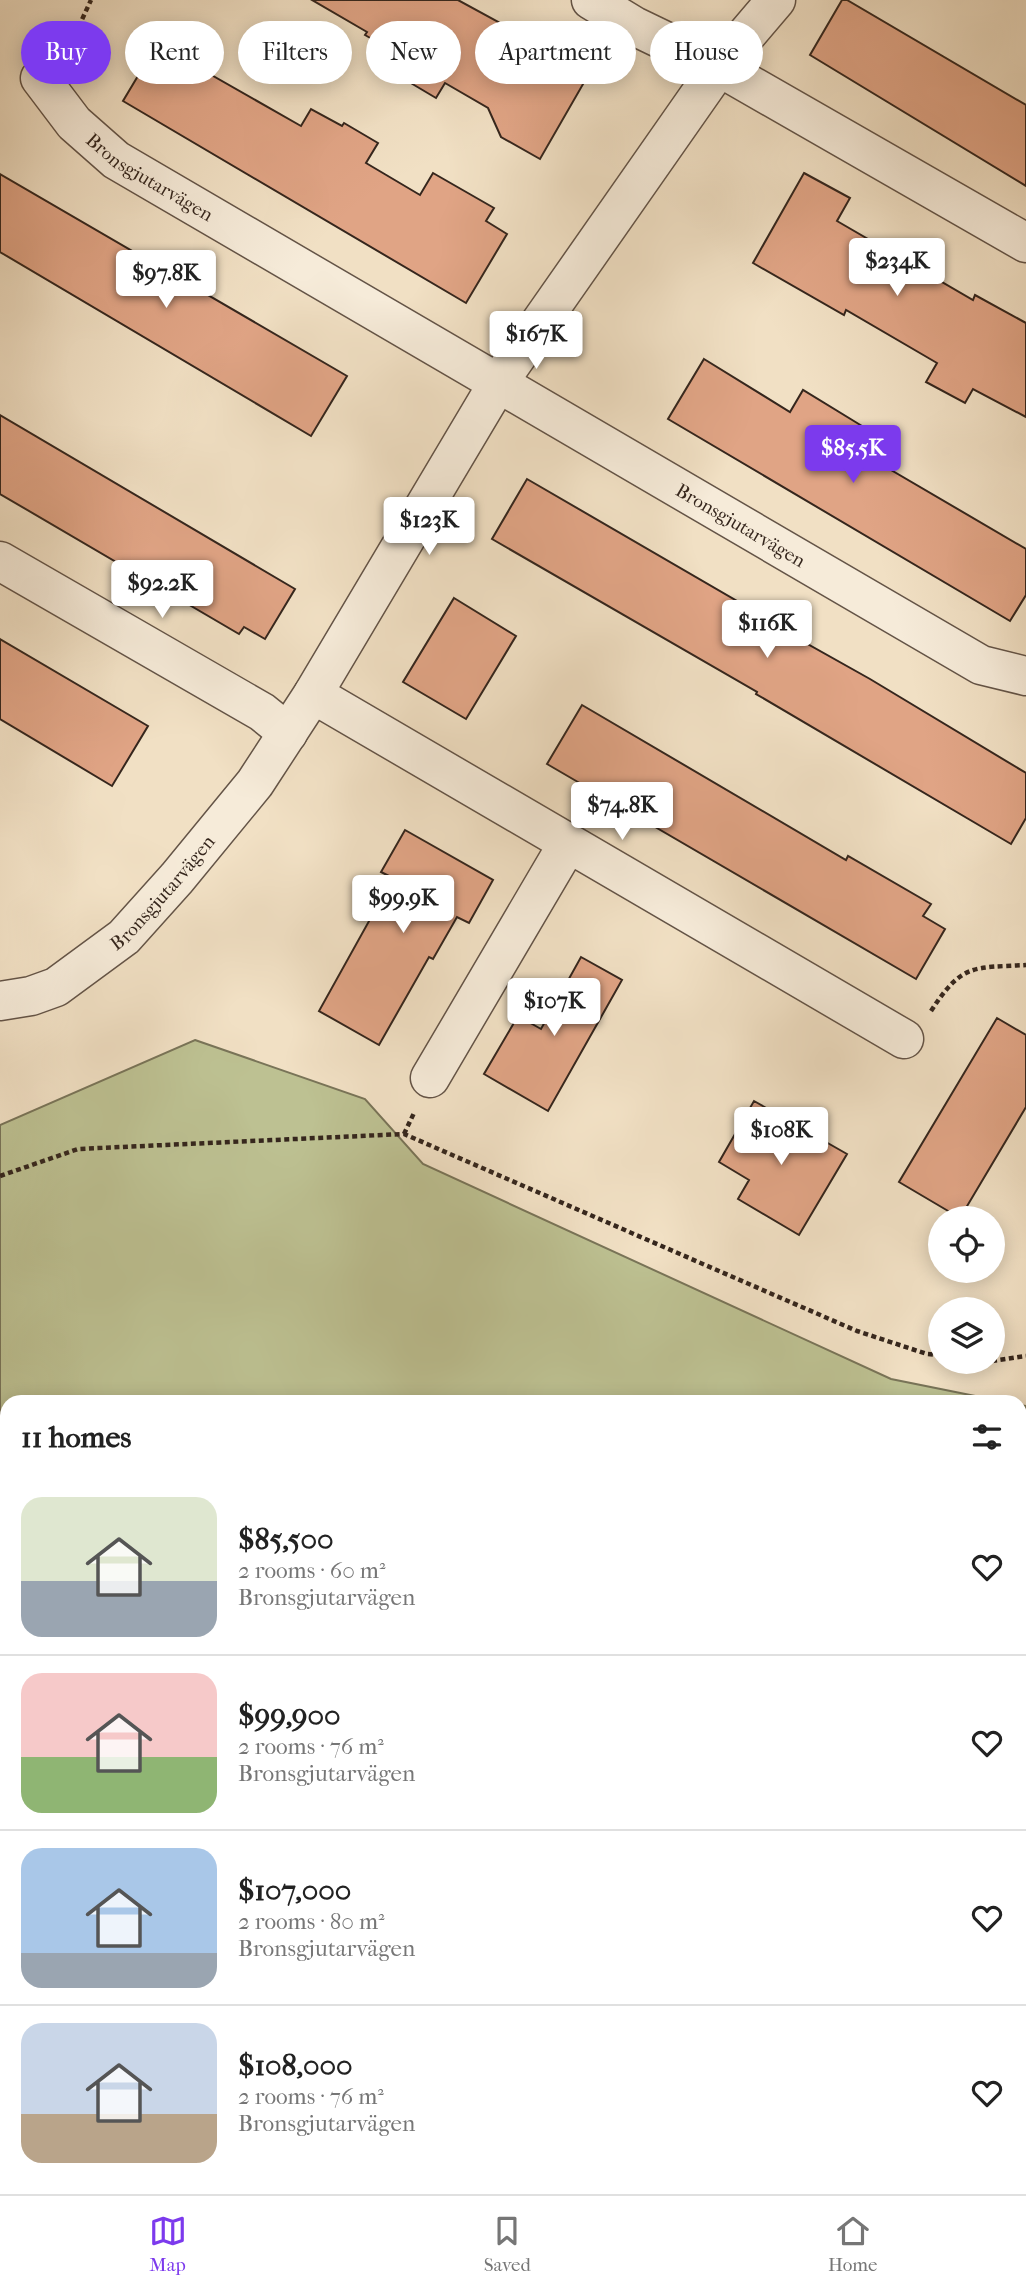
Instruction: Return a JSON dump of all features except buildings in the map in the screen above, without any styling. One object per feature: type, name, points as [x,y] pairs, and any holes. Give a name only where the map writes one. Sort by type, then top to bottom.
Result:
[{"type":"street","points":[[591,0],[650,34]]},
{"type":"street","name":"Bronsgjutarvägen","points":[[758,21],[776,0]]},
{"type":"street","name":"Bronsgjutarvägen","points":[[45,84],[74,123],[116,160],[981,665],[1026,676]]},
{"type":"street","name":"Bronsgjutarvägen","points":[[0,1001],[31,996],[56,987],[124,937],[256,783],[313,694],[498,383],[707,84]]},
{"type":"street","points":[[749,84],[1026,243]]},
{"type":"street","points":[[0,561],[262,712],[288,733]]},
{"type":"street","points":[[313,694],[904,1039]]},
{"type":"street","points":[[430,1078],[568,845]]},
{"type":"path","points":[[81,21],[91,0]]},
{"type":"path","points":[[904,1039],[923,1024],[947,987],[971,969],[1026,965]]},
{"type":"path","points":[[0,1176],[78,1149],[404,1134],[857,1331],[928,1354]]},
{"type":"path","points":[[1005,1359],[1026,1356]]},
{"type":"green space","points":[[195,1040],[365,1099],[423,1164],[891,1379],[970,1395],[0,1395],[0,1125]]}]
